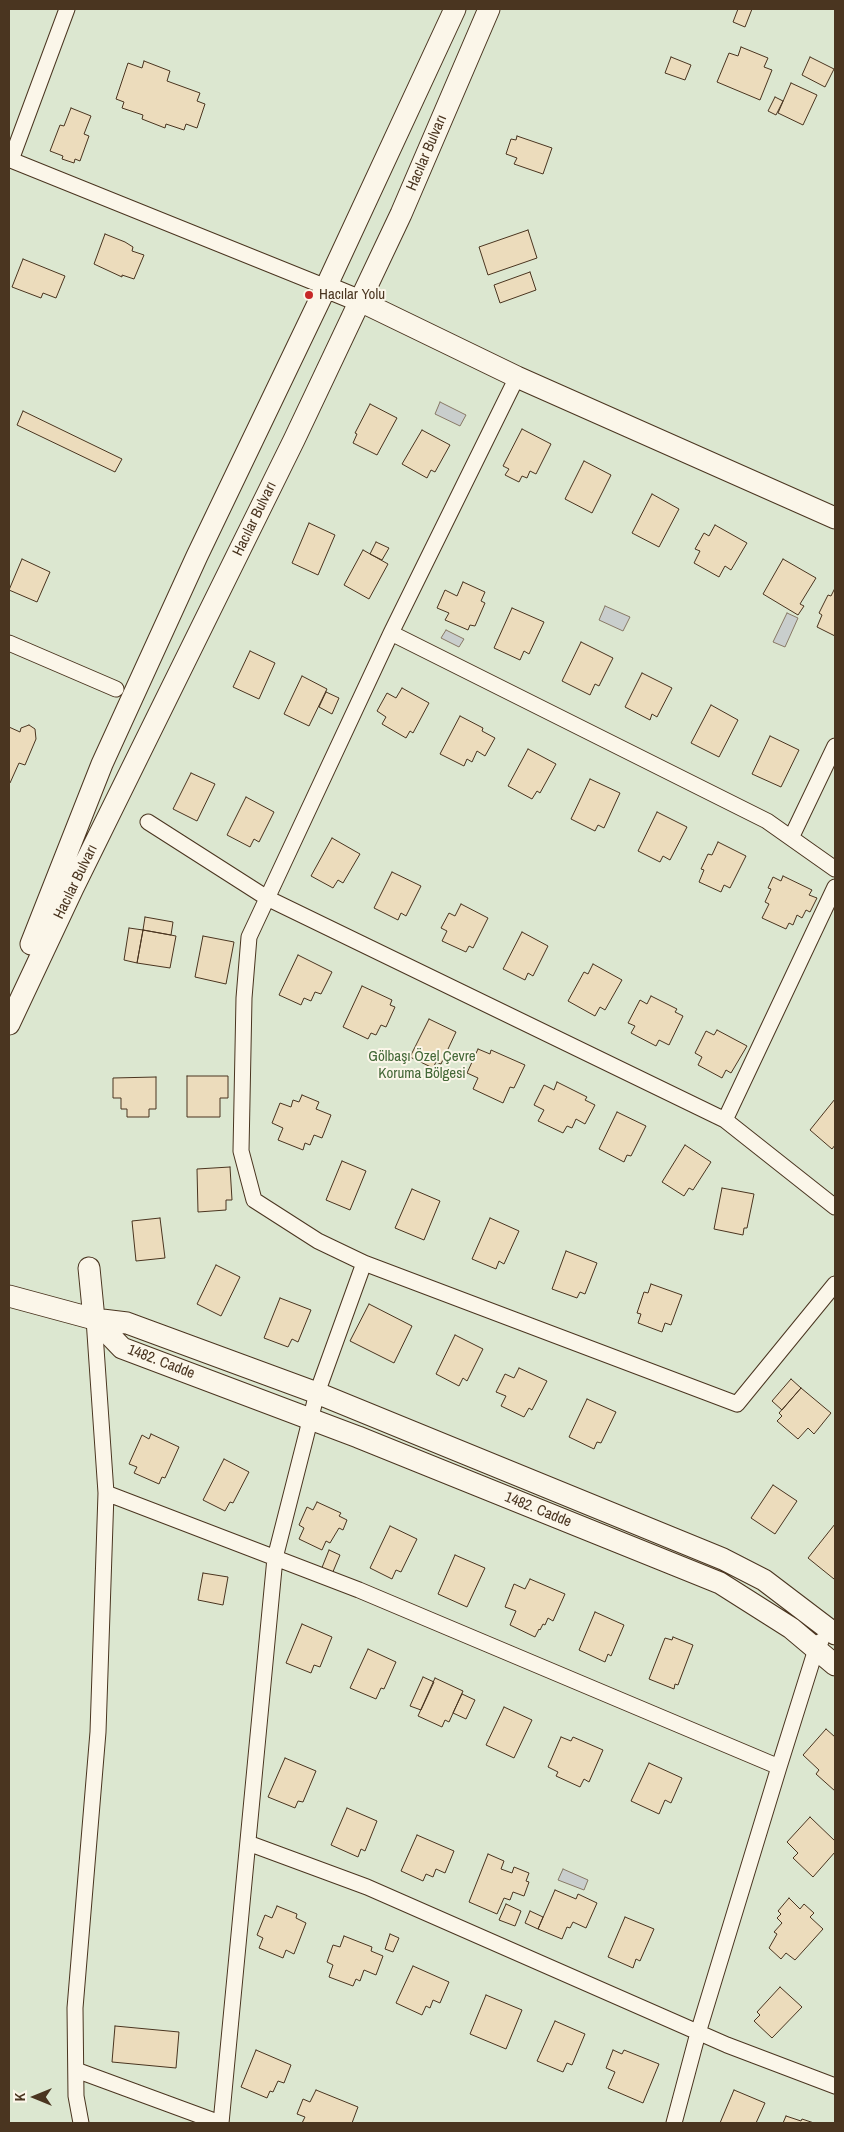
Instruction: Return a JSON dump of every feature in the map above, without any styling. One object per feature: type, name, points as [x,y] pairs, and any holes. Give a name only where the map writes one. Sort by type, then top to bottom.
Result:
[{"type":"street","points":[[67,9],[10,163],[360,301],[517,377],[835,518]]},
{"type":"street","name":"Hacılar Bulvarı","points":[[9,993],[44,915],[102,764],[197,556],[326,287],[455,9]]},
{"type":"street","name":"Hacılar Bulvarı","points":[[9,1024],[73,888],[294,440],[360,301],[401,214],[489,9]]},
{"type":"street","points":[[517,377],[391,633],[249,937],[244,998],[241,1151],[254,1200],[318,1241],[364,1263],[737,1404],[835,1284]]},
{"type":"street","points":[[391,633],[767,821],[835,869]]},
{"type":"street","points":[[9,644],[116,689]]},
{"type":"street","points":[[791,838],[835,746]]},
{"type":"street","points":[[148,822],[266,898],[725,1120],[835,1207]]},
{"type":"street","points":[[725,1120],[835,887]]},
{"type":"street","points":[[76,2070],[220,2123],[275,1558],[318,1392],[364,1263]]},
{"type":"street","points":[[81,2123],[76,2096],[74,2008],[98,1732],[106,1493],[89,1268]]},
{"type":"street","points":[[9,1296],[94,1319]]},
{"type":"street","name":"1482. Cadde","points":[[94,1319],[126,1323],[318,1392],[723,1559],[764,1580],[833,1630]]},
{"type":"street","name":"1482. Cadde","points":[[94,1319],[122,1348],[358,1437],[720,1583],[791,1628],[835,1665]]},
{"type":"street","points":[[106,1493],[360,1590],[779,1767]]},
{"type":"street","points":[[674,2123],[698,2033],[816,1649],[833,1630]]},
{"type":"street","points":[[248,1843],[367,1887],[698,2033],[835,2086]]},
{"type":"green space","name":"Gölbaşı Özel Çevre Koruma Bölgesi","points":[[9,9],[835,9],[835,2123],[9,2123]]},
{"type":"shaded area","points":[[440,402],[466,415],[460,426],[435,414]]},
{"type":"shaded area","points":[[605,606],[630,617],[623,631],[599,620]]},
{"type":"shaded area","points":[[787,613],[798,618],[785,647],[773,642]]},
{"type":"shaded area","points":[[446,630],[464,639],[459,647],[441,638]]},
{"type":"shaded area","points":[[563,1869],[588,1880],[584,1890],[558,1880]]},
{"type":"building","points":[[738,9],[752,9],[745,27],[733,22]]},
{"type":"building","points":[[741,47],[768,58],[764,67],[772,70],[760,100],[717,82],[729,53],[738,56]]},
{"type":"building","points":[[671,57],[691,65],[685,80],[665,73]]},
{"type":"building","points":[[810,57],[834,69],[825,87],[802,75]]},
{"type":"building","points":[[144,61],[170,71],[167,81],[200,93],[197,101],[205,104],[197,128],[186,124],[184,130],[166,124],[165,128],[142,119],[143,115],[122,108],[124,102],[116,99],[128,63],[142,68]]},
{"type":"building","points":[[791,83],[817,95],[803,125],[778,113]]},
{"type":"building","points":[[775,97],[783,101],[776,115],[768,111]]},
{"type":"building","points":[[71,108],[91,116],[84,134],[89,136],[80,161],[75,159],[74,163],[62,159],[63,156],[50,151],[60,125],[64,126]]},
{"type":"building","points":[[517,136],[552,148],[543,174],[514,164],[517,158],[506,154],[511,139],[516,140]]},
{"type":"building","points":[[528,230],[537,258],[488,275],[479,247]]},
{"type":"building","points":[[105,234],[125,242],[133,247],[132,251],[144,255],[134,279],[122,275],[122,277],[94,264]]},
{"type":"building","points":[[23,259],[65,276],[56,298],[43,293],[41,298],[12,287]]},
{"type":"building","points":[[530,272],[536,290],[500,303],[494,285]]},
{"type":"building","points":[[370,404],[397,418],[377,455],[353,443],[357,434],[355,433]]},
{"type":"building","points":[[23,411],[122,459],[115,472],[17,425]]},
{"type":"building","points":[[522,429],[551,444],[536,474],[530,471],[527,478],[522,476],[519,482],[505,475],[509,469],[503,466]]},
{"type":"building","points":[[422,430],[450,445],[435,472],[431,470],[427,478],[402,464]]},
{"type":"building","points":[[584,461],[611,475],[592,513],[565,499]]},
{"type":"building","points":[[652,494],[679,509],[659,547],[632,533]]},
{"type":"building","points":[[309,523],[335,535],[318,575],[292,563]]},
{"type":"building","points":[[715,525],[747,543],[731,570],[725,566],[719,577],[694,563],[700,551],[695,549],[704,533],[709,536]]},
{"type":"building","points":[[376,542],[389,548],[382,560],[370,554]]},
{"type":"building","points":[[363,550],[388,564],[369,599],[344,585]]},
{"type":"building","points":[[22,559],[50,572],[37,602],[9,590]]},
{"type":"building","points":[[783,559],[816,578],[800,604],[804,606],[798,615],[763,594]]},
{"type":"building","points":[[463,582],[485,592],[481,601],[485,603],[475,626],[470,625],[468,630],[445,620],[449,613],[437,608],[445,590],[457,596]]},
{"type":"building","points":[[835,588],[835,636],[817,627],[822,615],[819,613],[828,595],[831,596]]},
{"type":"building","points":[[512,608],[544,622],[529,654],[524,651],[520,660],[494,648]]},
{"type":"building","points":[[581,642],[613,658],[599,686],[595,684],[590,695],[562,681]]},
{"type":"building","points":[[250,651],[275,663],[259,699],[233,687]]},
{"type":"building","points":[[642,673],[672,688],[657,717],[652,714],[650,720],[625,707]]},
{"type":"building","points":[[302,676],[327,689],[309,726],[284,714]]},
{"type":"building","points":[[402,688],[429,703],[413,733],[410,731],[406,738],[382,724],[386,717],[377,711],[387,693],[396,698]]},
{"type":"building","points":[[326,692],[339,698],[332,714],[319,707]]},
{"type":"building","points":[[711,705],[738,720],[719,757],[691,743]]},
{"type":"building","points":[[460,716],[483,728],[482,731],[495,738],[485,756],[477,751],[472,762],[467,759],[464,766],[440,754]]},
{"type":"building","points":[[29,725],[35,729],[36,739],[25,765],[19,763],[10,783],[9,727],[20,732],[21,728]]},
{"type":"building","points":[[770,736],[799,750],[781,787],[752,774]]},
{"type":"building","points":[[528,749],[556,764],[540,793],[537,791],[532,799],[508,786]]},
{"type":"building","points":[[191,773],[215,784],[197,821],[173,809]]},
{"type":"building","points":[[590,779],[620,793],[604,828],[598,825],[595,831],[571,819]]},
{"type":"building","points":[[246,797],[274,812],[259,842],[254,839],[250,847],[227,835]]},
{"type":"building","points":[[657,812],[687,827],[670,860],[663,856],[660,862],[638,851]]},
{"type":"building","points":[[332,838],[360,854],[343,883],[338,880],[333,888],[311,876]]},
{"type":"building","points":[[718,842],[746,856],[730,888],[724,885],[721,892],[699,882],[704,870],[701,869],[708,854],[712,855]]},
{"type":"building","points":[[392,872],[421,886],[406,916],[401,913],[398,920],[374,908]]},
{"type":"building","points":[[783,876],[812,890],[809,895],[817,898],[810,912],[806,910],[802,918],[797,915],[793,925],[789,923],[786,929],[762,918],[769,904],[765,902],[771,889],[768,888],[773,877],[781,881]]},
{"type":"building","points":[[461,904],[488,918],[473,948],[469,946],[466,952],[442,941],[447,931],[441,928],[449,913],[455,916]]},
{"type":"building","points":[[145,917],[173,922],[171,935],[143,930]]},
{"type":"building","points":[[129,928],[143,930],[137,963],[124,960]]},
{"type":"building","points":[[143,930],[176,936],[170,968],[137,963]]},
{"type":"building","points":[[522,932],[548,946],[533,976],[528,973],[525,980],[503,969]]},
{"type":"building","points":[[203,936],[234,942],[226,984],[195,977]]},
{"type":"building","points":[[298,955],[332,972],[321,994],[315,992],[311,1001],[304,998],[301,1005],[279,995]]},
{"type":"building","points":[[593,964],[622,980],[605,1010],[600,1007],[595,1016],[568,1001],[584,972],[588,974]]},
{"type":"building","points":[[362,986],[392,1000],[390,1005],[395,1007],[386,1027],[381,1025],[376,1035],[371,1033],[368,1039],[343,1027]]},
{"type":"building","points":[[651,996],[677,1009],[675,1012],[683,1016],[669,1045],[659,1040],[656,1046],[631,1033],[635,1026],[628,1023],[640,1000],[647,1004]]},
{"type":"building","points":[[429,1019],[456,1032],[441,1064],[436,1062],[433,1068],[410,1057]]},
{"type":"building","points":[[717,1030],[747,1046],[731,1073],[726,1070],[722,1078],[698,1065],[702,1057],[695,1053],[706,1031],[714,1035]]},
{"type":"building","points":[[478,1049],[490,1054],[491,1050],[525,1065],[514,1088],[510,1087],[503,1103],[473,1089],[478,1078],[467,1073]]},
{"type":"building","points":[[187,1076],[228,1076],[228,1098],[220,1098],[220,1117],[187,1117]]},
{"type":"building","points":[[156,1077],[156,1109],[149,1109],[149,1117],[127,1117],[127,1109],[121,1109],[121,1098],[113,1098],[113,1078]]},
{"type":"building","points":[[557,1082],[587,1097],[585,1100],[595,1105],[585,1124],[576,1119],[572,1128],[567,1126],[563,1133],[538,1121],[544,1110],[534,1105],[544,1085],[554,1090]]},
{"type":"building","points":[[302,1095],[319,1102],[316,1109],[331,1115],[322,1138],[314,1135],[310,1145],[305,1143],[303,1150],[278,1140],[283,1128],[272,1123],[280,1103],[291,1107],[293,1100],[299,1102]]},
{"type":"building","points":[[835,1099],[835,1145],[832,1149],[810,1130]]},
{"type":"building","points":[[617,1112],[646,1126],[631,1156],[627,1155],[624,1162],[599,1149]]},
{"type":"building","points":[[685,1145],[711,1162],[693,1190],[689,1188],[684,1196],[662,1182]]},
{"type":"building","points":[[342,1161],[366,1171],[350,1210],[326,1200]]},
{"type":"building","points":[[230,1167],[232,1200],[226,1200],[226,1210],[198,1212],[197,1169]]},
{"type":"building","points":[[722,1188],[754,1194],[747,1228],[744,1228],[743,1235],[714,1229]]},
{"type":"building","points":[[412,1189],[440,1201],[424,1240],[395,1228]]},
{"type":"building","points":[[160,1218],[165,1258],[136,1261],[132,1221]]},
{"type":"building","points":[[490,1218],[519,1231],[504,1264],[499,1261],[496,1269],[472,1259]]},
{"type":"building","points":[[566,1251],[597,1263],[585,1294],[580,1292],[577,1298],[552,1289]]},
{"type":"building","points":[[216,1265],[240,1277],[221,1316],[197,1304]]},
{"type":"building","points":[[651,1284],[682,1295],[671,1325],[665,1323],[662,1332],[638,1323],[641,1314],[637,1313],[644,1292],[648,1293]]},
{"type":"building","points":[[280,1298],[311,1310],[298,1342],[292,1339],[288,1347],[264,1338]]},
{"type":"building","points":[[369,1304],[412,1326],[394,1363],[350,1341]]},
{"type":"building","points":[[455,1335],[483,1349],[467,1381],[463,1378],[459,1386],[436,1374]]},
{"type":"building","points":[[519,1368],[547,1381],[532,1410],[529,1408],[524,1417],[501,1406],[506,1396],[496,1392],[505,1374],[514,1378]]},
{"type":"building","points":[[791,1379],[801,1388],[782,1410],[772,1401]]},
{"type":"building","points":[[801,1388],[831,1413],[814,1434],[808,1428],[798,1439],[777,1421],[782,1416],[779,1413]]},
{"type":"building","points":[[587,1399],[616,1412],[601,1443],[597,1442],[594,1449],[569,1437]]},
{"type":"building","points":[[151,1434],[179,1447],[165,1478],[162,1477],[159,1484],[134,1473],[137,1467],[129,1464],[142,1435],[149,1439]]},
{"type":"building","points":[[224,1459],[249,1472],[233,1503],[230,1502],[225,1511],[203,1500]]},
{"type":"building","points":[[773,1485],[797,1501],[775,1534],[751,1518]]},
{"type":"building","points":[[317,1502],[341,1513],[339,1516],[347,1520],[343,1530],[339,1528],[330,1543],[326,1541],[322,1550],[299,1539],[304,1528],[299,1525],[307,1507],[313,1510]]},
{"type":"building","points":[[835,1524],[835,1577],[834,1579],[808,1558]]},
{"type":"building","points":[[390,1526],[417,1539],[401,1572],[396,1570],[392,1579],[370,1568]]},
{"type":"building","points":[[329,1550],[340,1555],[332,1574],[321,1570]]},
{"type":"building","points":[[455,1555],[485,1568],[467,1607],[438,1594]]},
{"type":"building","points":[[203,1573],[228,1577],[223,1605],[198,1600]]},
{"type":"building","points":[[530,1579],[565,1594],[553,1621],[548,1618],[535,1637],[510,1625],[516,1611],[505,1607],[514,1584],[525,1589]]},
{"type":"building","points":[[595,1612],[624,1625],[611,1656],[608,1654],[605,1662],[579,1650]]},
{"type":"building","points":[[302,1624],[332,1637],[320,1667],[314,1665],[311,1673],[286,1663]]},
{"type":"building","points":[[673,1637],[693,1645],[678,1685],[675,1684],[674,1689],[649,1679],[665,1638],[672,1640]]},
{"type":"building","points":[[368,1649],[396,1662],[384,1689],[381,1688],[376,1699],[350,1688]]},
{"type":"building","points":[[423,1677],[434,1682],[421,1710],[410,1706]]},
{"type":"building","points":[[435,1678],[463,1691],[449,1722],[445,1720],[442,1727],[418,1716]]},
{"type":"building","points":[[462,1694],[475,1700],[466,1719],[453,1713]]},
{"type":"building","points":[[504,1707],[532,1720],[514,1758],[486,1745]]},
{"type":"building","points":[[826,1729],[835,1737],[835,1791],[816,1774],[819,1770],[803,1755]]},
{"type":"building","points":[[561,1737],[571,1741],[573,1737],[603,1750],[589,1782],[584,1779],[580,1787],[556,1776],[558,1772],[548,1767]]},
{"type":"building","points":[[285,1758],[316,1771],[303,1802],[298,1801],[295,1808],[268,1797]]},
{"type":"building","points":[[649,1763],[682,1778],[671,1803],[665,1800],[659,1814],[631,1801]]},
{"type":"building","points":[[347,1808],[377,1821],[365,1851],[361,1849],[358,1857],[331,1845]]},
{"type":"building","points":[[810,1817],[835,1841],[835,1852],[813,1877],[793,1858],[798,1853],[787,1842]]},
{"type":"building","points":[[417,1835],[454,1851],[445,1873],[436,1869],[433,1877],[426,1874],[423,1881],[401,1871]]},
{"type":"building","points":[[488,1854],[504,1861],[501,1869],[512,1873],[514,1867],[529,1873],[526,1881],[529,1882],[524,1896],[513,1892],[510,1900],[504,1898],[497,1914],[469,1902]]},
{"type":"building","points":[[555,1890],[576,1899],[578,1894],[597,1903],[586,1928],[573,1922],[570,1928],[567,1927],[562,1939],[538,1929]]},
{"type":"building","points":[[789,1898],[800,1909],[804,1904],[814,1913],[810,1917],[823,1929],[795,1960],[786,1953],[781,1959],[769,1948],[777,1934],[774,1932],[782,1923],[777,1918],[781,1914],[778,1911]]},
{"type":"building","points":[[506,1904],[521,1911],[515,1926],[499,1920]]},
{"type":"building","points":[[277,1906],[297,1914],[296,1918],[306,1923],[294,1954],[286,1950],[283,1958],[259,1948],[263,1938],[257,1935],[265,1915],[272,1918]]},
{"type":"building","points":[[530,1911],[543,1917],[538,1929],[525,1923]]},
{"type":"building","points":[[625,1917],[654,1929],[640,1961],[636,1959],[633,1968],[608,1957]]},
{"type":"building","points":[[390,1934],[399,1938],[393,1952],[385,1949]]},
{"type":"building","points":[[344,1936],[372,1947],[371,1951],[383,1956],[376,1975],[364,1970],[360,1981],[356,1979],[353,1986],[329,1977],[333,1965],[327,1962],[333,1945],[340,1947]]},
{"type":"building","points":[[413,1966],[449,1982],[440,2003],[433,2000],[430,2008],[426,2006],[422,2015],[396,2003]]},
{"type":"building","points":[[780,1987],[802,2007],[772,2038],[754,2021],[760,2015],[757,2012]]},
{"type":"building","points":[[486,1995],[522,2010],[506,2049],[470,2034]]},
{"type":"building","points":[[555,2021],[585,2034],[572,2065],[567,2063],[563,2072],[537,2061]]},
{"type":"building","points":[[115,2026],[179,2032],[176,2068],[112,2062]]},
{"type":"building","points":[[256,2050],[291,2065],[284,2083],[278,2081],[273,2092],[270,2091],[267,2098],[241,2087]]},
{"type":"building","points":[[613,2050],[622,2054],[624,2050],[659,2064],[643,2103],[608,2088],[615,2072],[606,2068]]},
{"type":"building","points":[[316,2090],[358,2107],[352,2123],[302,2123],[305,2117],[297,2114],[303,2099],[310,2102]]},
{"type":"building","points":[[734,2090],[765,2103],[756,2123],[720,2123]]},
{"type":"building","points":[[786,2116],[801,2121],[802,2119],[814,2123],[783,2123]]},
{"type":"place","name":"Hacılar Yolu","points":[[309,295]]}]
